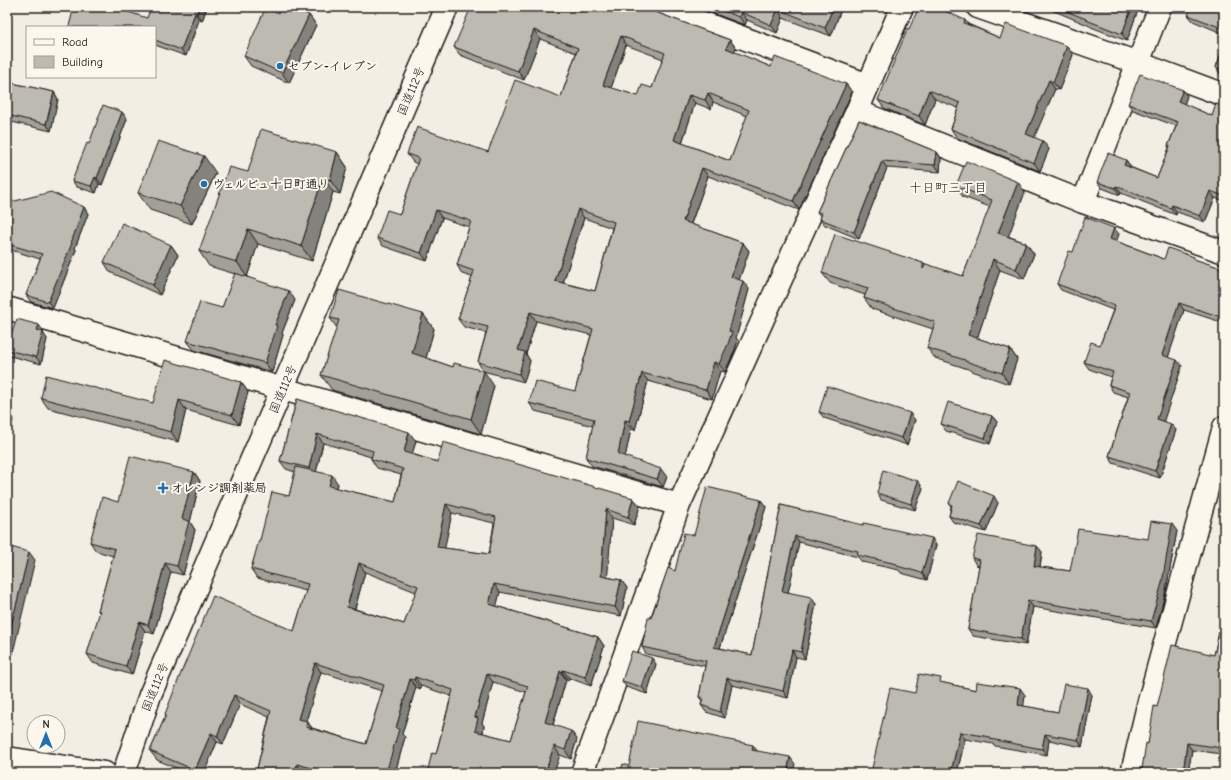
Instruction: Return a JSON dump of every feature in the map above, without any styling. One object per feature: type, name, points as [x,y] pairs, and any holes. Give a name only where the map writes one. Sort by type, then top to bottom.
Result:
[{"type":"main road","name":"国道112号","points":[[124,773],[150,695],[447,7]]},
{"type":"main road","points":[[661,7],[868,85]]},
{"type":"main road","points":[[582,773],[679,505],[857,111],[902,7]]},
{"type":"main road","points":[[978,7],[1224,95]]},
{"type":"main road","points":[[1083,202],[1160,7]]},
{"type":"main road","points":[[857,111],[1083,202],[1224,252]]},
{"type":"main road","points":[[7,308],[679,505]]},
{"type":"main road","points":[[1132,773],[1148,700],[1224,427]]},
{"type":"main road","points":[[7,758],[105,773]]},
{"type":"building","points":[[74,7],[113,7],[147,18],[151,7],[199,7],[197,14],[195,13],[181,50],[156,40],[156,26],[69,26]]},
{"type":"building","points":[[266,7],[292,7],[309,15],[282,73],[244,56]]},
{"type":"building","points":[[471,7],[646,7],[650,10],[730,40],[726,48],[771,67],[775,57],[846,84],[793,201],[702,168],[683,221],[743,243],[731,277],[743,281],[729,331],[732,332],[728,344],[719,364],[714,362],[706,390],[642,373],[629,421],[625,420],[618,454],[661,469],[657,479],[586,458],[594,419],[529,403],[535,381],[575,391],[593,329],[530,312],[518,350],[525,352],[519,374],[478,362],[488,327],[458,319],[474,271],[457,265],[471,221],[436,210],[421,253],[377,238],[387,210],[400,214],[419,158],[407,154],[417,127],[488,152],[515,80],[561,97],[578,48],[534,30],[518,71],[454,47]],"holes":[[[621,36],[665,53],[652,88],[642,85],[638,96],[603,85]],[[708,93],[749,110],[730,161],[674,140],[689,95],[705,100]],[[578,209],[614,222],[595,291],[555,281]]]},
{"type":"building","points":[[713,7],[833,7],[825,28],[778,9],[771,25],[741,12],[739,17]]},
{"type":"building","points":[[919,7],[936,7],[965,20],[964,23],[1000,38],[1006,24],[1067,46],[1053,82],[1049,80],[1026,134],[1043,141],[1034,163],[951,129],[960,103],[929,90],[919,116],[878,100],[908,28],[909,29]]},
{"type":"building","points":[[1056,7],[1132,7],[1122,34]]},
{"type":"building","points":[[1191,7],[1224,7],[1224,23],[1222,28],[1188,15]]},
{"type":"building","points":[[1224,46],[1224,71],[1216,67]]},
{"type":"building","points":[[1140,74],[1183,90],[1178,101],[1212,116],[1216,104],[1224,106],[1224,196],[1210,191],[1200,216],[1172,205],[1171,208],[1116,186],[1115,188],[1097,182],[1108,153],[1126,160],[1124,165],[1157,178],[1170,146],[1168,146],[1178,122],[1128,104]]},
{"type":"building","points":[[7,82],[54,92],[46,124],[7,115]]},
{"type":"building","points":[[103,105],[122,112],[97,178],[95,177],[91,186],[72,181],[87,143],[89,144]]},
{"type":"building","points":[[859,120],[937,152],[935,165],[882,161],[854,232],[820,219],[822,213],[817,212]]},
{"type":"building","points":[[261,129],[337,152],[330,180],[323,177],[301,246],[248,229],[237,262],[199,251],[229,167],[248,172]]},
{"type":"building","points":[[158,141],[204,156],[180,206],[138,193]]},
{"type":"building","points":[[966,161],[1018,182],[998,233],[1026,243],[1016,269],[993,259],[968,335],[1010,349],[1002,373],[927,348],[935,322],[864,298],[868,288],[822,273],[835,234],[923,263],[923,269],[926,264],[963,276],[992,200],[956,186]]},
{"type":"building","points":[[51,192],[84,207],[72,243],[48,302],[26,295],[42,254],[7,244],[7,203]]},
{"type":"building","points":[[1085,217],[1114,228],[1110,239],[1164,259],[1168,248],[1224,269],[1224,318],[1179,303],[1162,355],[1177,360],[1157,419],[1171,424],[1155,471],[1109,456],[1130,392],[1109,385],[1113,372],[1084,362],[1091,342],[1100,345],[1115,306],[1057,284],[1069,251],[1073,252]]},
{"type":"building","points":[[122,223],[171,245],[153,285],[104,262]]},
{"type":"building","points":[[235,273],[289,291],[275,325],[277,326],[265,363],[187,341],[200,302],[222,308]]},
{"type":"building","points":[[339,290],[423,314],[412,353],[453,367],[454,363],[484,371],[471,419],[321,375],[339,320],[330,318]]},
{"type":"building","points":[[17,319],[39,325],[37,330],[43,332],[36,357],[7,350],[7,345]]},
{"type":"building","points":[[165,360],[241,382],[232,415],[179,400],[171,432],[41,398],[46,375],[153,403]]},
{"type":"building","points":[[827,386],[910,413],[902,438],[819,412]]},
{"type":"building","points":[[297,399],[409,432],[404,452],[438,462],[443,442],[633,498],[628,517],[606,509],[601,576],[621,580],[615,607],[494,584],[489,604],[598,637],[585,677],[563,670],[562,672],[560,671],[545,722],[571,731],[565,750],[554,746],[545,773],[427,773],[432,753],[436,754],[453,690],[415,677],[414,680],[410,679],[396,728],[399,729],[386,773],[330,773],[297,764],[295,773],[256,773],[271,711],[234,695],[217,736],[211,733],[195,770],[150,751],[166,715],[165,714],[181,673],[213,596],[294,631],[308,584],[251,569],[272,492],[289,496],[296,467],[332,475],[329,486],[395,502],[403,469],[371,459],[373,451],[317,434],[309,468],[280,461]],"holes":[[[446,504],[496,517],[489,554],[437,547]],[[359,563],[418,586],[404,624],[347,607]],[[315,663],[384,685],[366,744],[306,727],[307,721],[298,719]],[[487,674],[528,686],[511,740],[475,731],[478,718],[475,717]]]},
{"type":"building","points":[[948,402],[992,416],[985,438],[941,424]]},
{"type":"building","points":[[130,456],[194,472],[182,519],[189,521],[177,566],[165,563],[148,625],[139,622],[126,666],[87,654],[100,611],[98,611],[115,549],[90,542],[102,497],[118,502]]},
{"type":"building","points":[[883,470],[918,481],[911,504],[877,493]]},
{"type":"building","points":[[958,481],[994,496],[981,526],[949,516],[952,505],[949,503]]},
{"type":"building","points":[[707,487],[761,500],[714,647],[752,655],[781,505],[863,525],[864,523],[932,538],[922,573],[897,566],[897,564],[857,555],[858,551],[795,536],[782,591],[811,597],[801,652],[792,650],[783,691],[727,678],[720,712],[701,705],[703,698],[699,697],[706,661],[642,647],[648,618],[651,618],[668,568],[675,571],[684,533],[694,535]]},
{"type":"building","points":[[1151,521],[1172,524],[1162,583],[1151,621],[1028,600],[1021,639],[968,629],[980,560],[972,558],[978,535],[1037,546],[1034,566],[1070,571],[1078,529],[1148,539]]},
{"type":"building","points":[[7,546],[29,552],[7,643]]},
{"type":"building","points":[[1224,601],[1224,612],[1222,611]]},
{"type":"building","points":[[1224,612],[1224,760],[1220,760],[1222,748],[1187,743],[1183,773],[1137,773],[1140,768],[1142,769],[1146,743],[1148,744],[1154,706],[1157,707],[1172,645],[1214,655]]},
{"type":"building","points":[[632,651],[652,658],[642,687],[622,681]]},
{"type":"building","points":[[919,674],[941,678],[940,682],[976,690],[977,682],[1020,688],[1018,705],[1058,712],[1064,684],[1088,688],[1078,740],[1045,734],[1042,749],[960,732],[951,773],[908,773],[898,771],[898,773],[871,773],[890,688],[915,693]]},
{"type":"building","points":[[638,721],[753,745],[752,750],[790,757],[787,773],[620,773],[623,764],[629,766]]},
{"type":"place","name":"セブン-イレブン","points":[[280,66]]},
{"type":"place","name":"ヴェルビュ十日町通り","points":[[204,184]]},
{"type":"place","name":"オレンジ調剤薬局","points":[[163,488]]},
{"type":"district","name":"十日町三丁目","points":[[948,187]]}]
